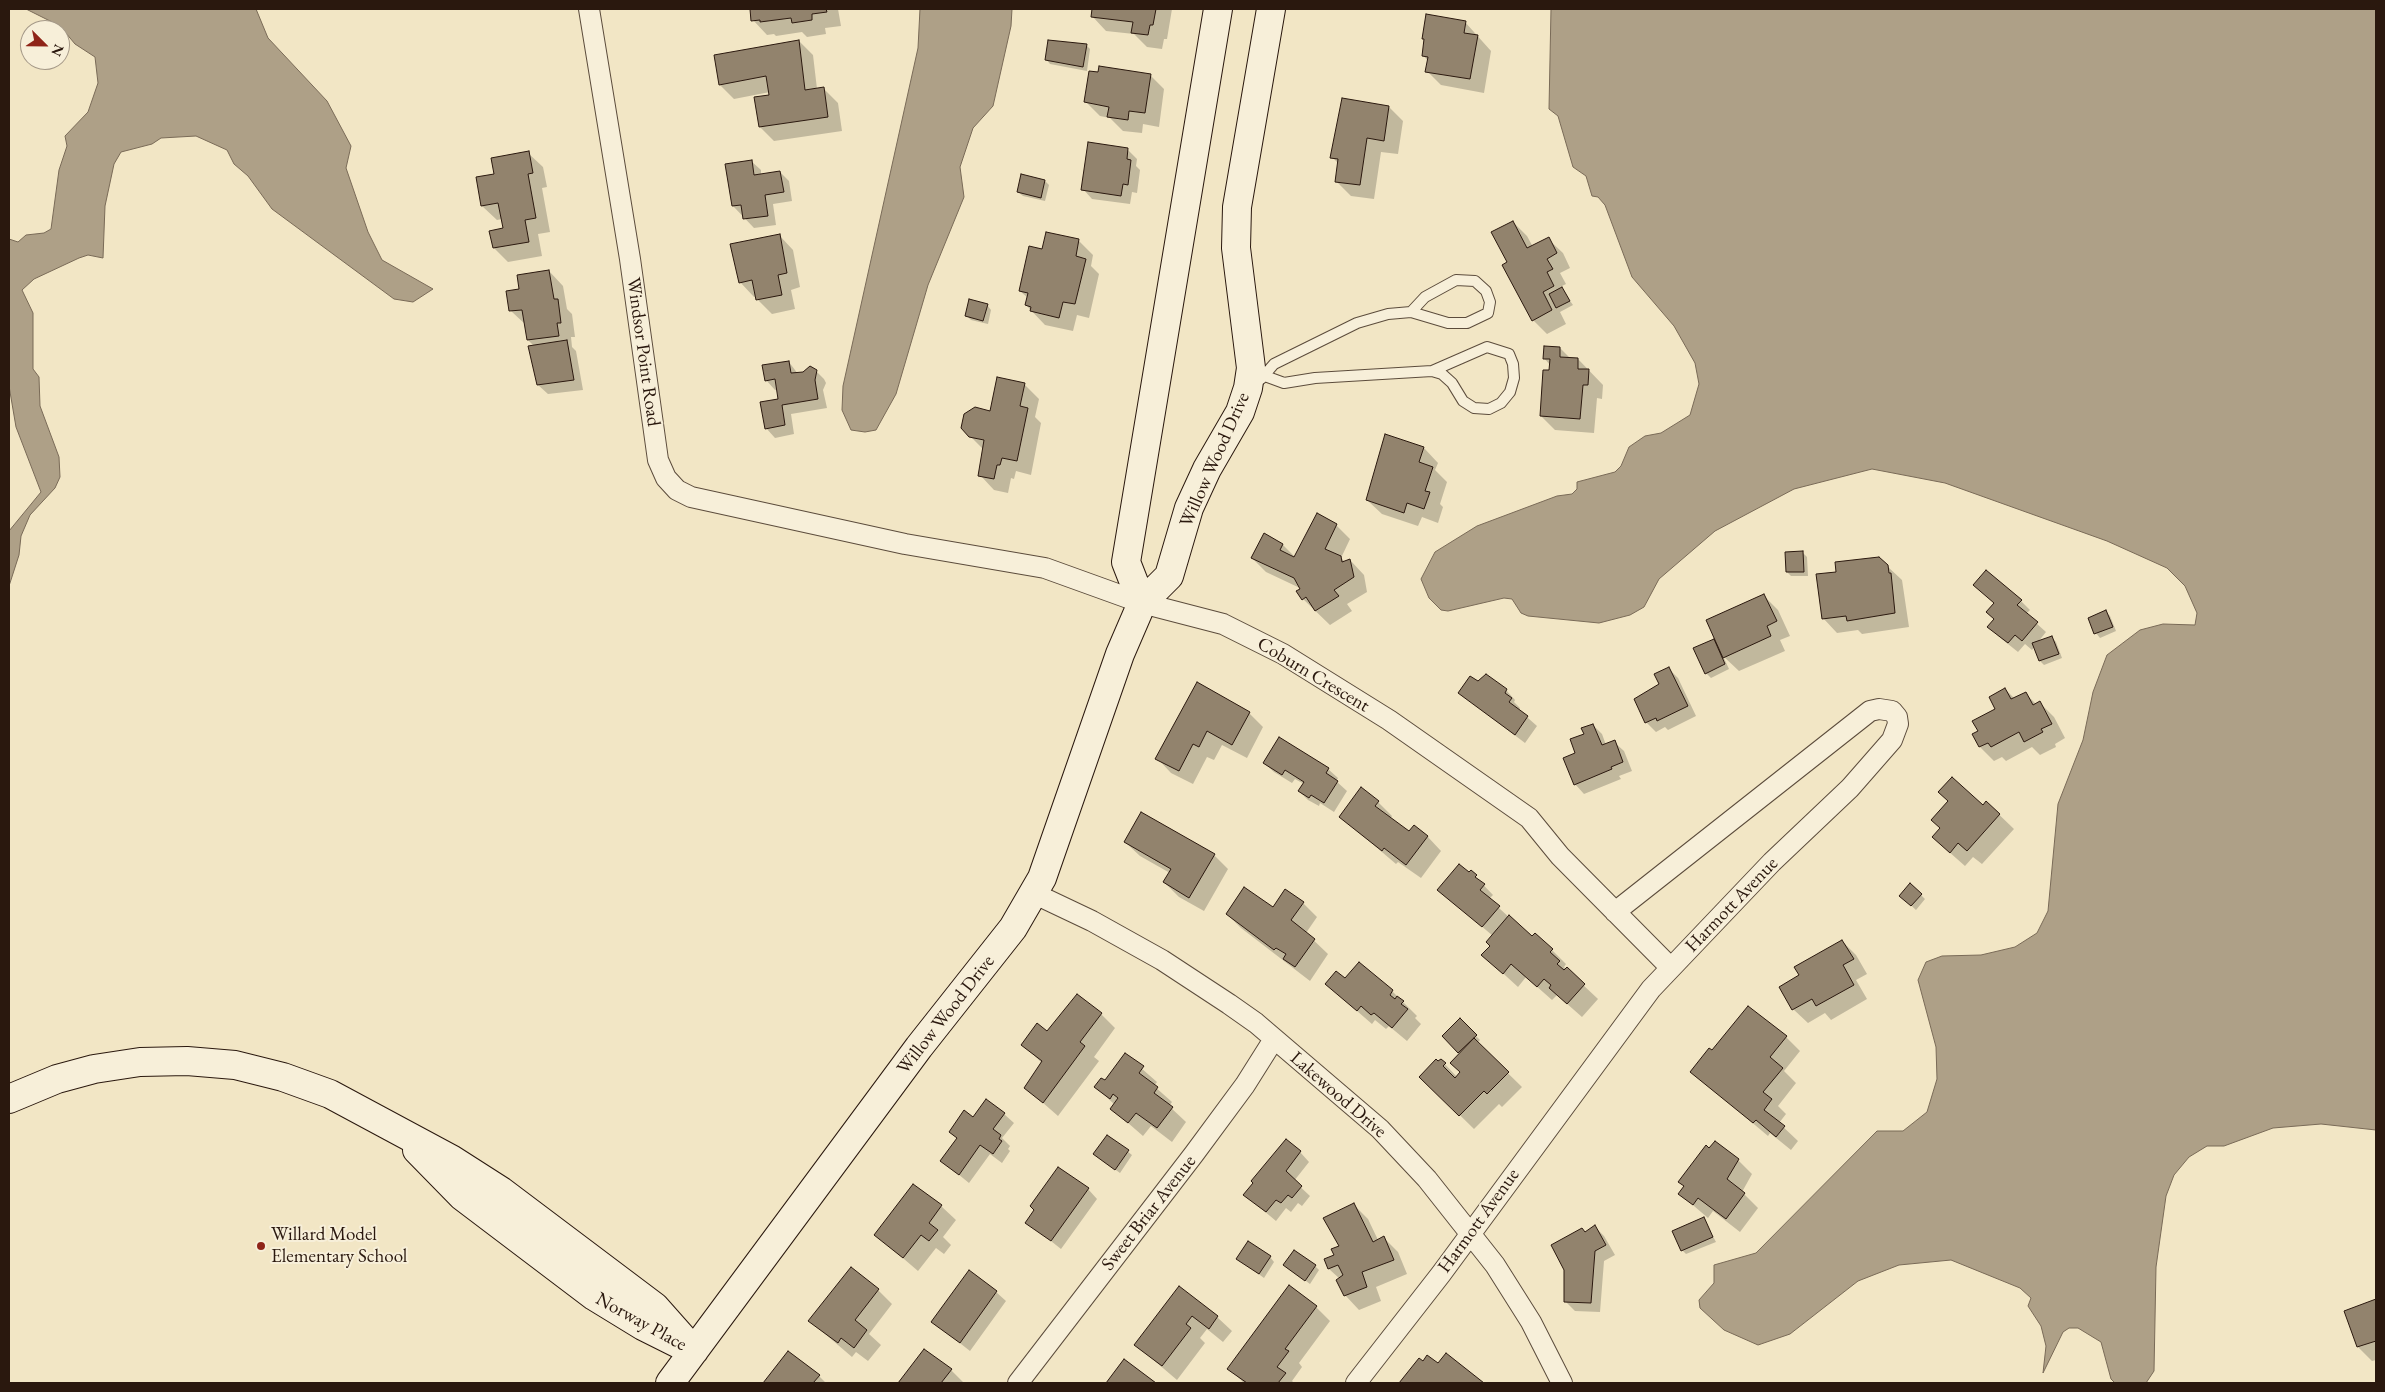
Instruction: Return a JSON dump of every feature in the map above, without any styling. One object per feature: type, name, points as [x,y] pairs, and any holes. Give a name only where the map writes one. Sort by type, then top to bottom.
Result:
[{"type":"street","name":"Windsor Point Road","points":[[589,9],[630,259],[658,460],[666,478],[677,490],[691,497],[873,537]]},
{"type":"street","points":[[1142,603],[1126,562],[1218,9]]},
{"type":"street","name":"Willow Wood Drive","points":[[670,1383],[919,1047],[1013,928],[1042,878],[1120,654],[1142,603],[1170,576],[1189,508],[1207,469],[1256,382],[1251,368],[1236,248],[1237,208],[1271,9]]},
{"type":"street","name":"Coburn Crescent","points":[[873,537],[1045,568],[1142,603],[1223,624],[1283,654],[1389,720],[1529,818],[1560,856],[1671,968]]},
{"type":"street","name":"Harmott Avenue","points":[[1356,1383],[1471,1232],[1651,989],[1772,862],[1850,788],[1892,740],[1898,724],[1897,717],[1892,711],[1879,709],[1870,712],[1615,912]]},
{"type":"street","name":"Lakewood Drive","points":[[1033,893],[1092,921],[1162,960],[1230,1004],[1380,1129],[1427,1179],[1471,1232],[1495,1265],[1531,1322],[1562,1383]]},
{"type":"street","name":"Sweet Briar Avenue","points":[[1018,1383],[1194,1154],[1245,1085],[1274,1039]]},
{"type":"street","name":"Norway Place","points":[[9,1099],[57,1080],[94,1069],[140,1062],[188,1061],[235,1065],[283,1077],[330,1094],[399,1132],[462,1196],[594,1296],[643,1326],[694,1351]]},
{"type":"lane","points":[[1256,382],[1274,364],[1357,323],[1388,314],[1411,312],[1448,323],[1467,323],[1488,313],[1490,302],[1486,290],[1475,281],[1456,280],[1425,297],[1411,312]]},
{"type":"lane","points":[[1256,382],[1284,383],[1314,378],[1432,371],[1442,374],[1452,383],[1463,401],[1474,408],[1489,409],[1501,403],[1510,392],[1514,378],[1513,364],[1508,354],[1487,347],[1432,371]]},
{"type":"shaded area","points":[[26,9],[256,9],[268,38],[327,101],[351,146],[346,168],[368,232],[382,260],[433,289],[413,302],[394,299],[272,209],[248,176],[234,164],[227,150],[196,136],[161,138],[152,144],[121,152],[114,164],[105,206],[103,258],[88,255],[79,258],[34,279],[22,290],[33,313],[33,369],[39,377],[40,406],[59,457],[60,477],[55,488],[30,515],[21,536],[19,555],[9,586],[9,531],[41,492],[16,427],[9,386],[9,239],[18,242],[26,235],[44,233],[51,229],[59,170],[67,146],[65,136],[88,112],[98,83],[95,57],[75,44],[70,38],[70,20],[48,20]]},
{"type":"shaded area","points":[[920,9],[1012,9],[1011,26],[993,106],[973,128],[960,167],[964,197],[928,285],[896,394],[876,430],[865,432],[851,430],[842,410],[843,386],[918,48]]},
{"type":"shaded area","points":[[1551,9],[2376,9],[2376,1130],[2321,1124],[2273,1128],[2224,1146],[2207,1146],[2189,1157],[2174,1175],[2166,1196],[2156,1267],[2154,1371],[2146,1383],[2115,1383],[2111,1379],[2101,1342],[2078,1328],[2069,1328],[2063,1332],[2043,1373],[2046,1346],[2041,1326],[2028,1306],[2031,1298],[2020,1288],[1951,1260],[1899,1265],[1858,1281],[1790,1334],[1758,1345],[1724,1330],[1700,1308],[1699,1300],[1714,1283],[1714,1265],[1756,1253],[1877,1131],[1903,1131],[1927,1112],[1937,1079],[1936,1047],[1918,980],[1926,962],[1942,956],[1981,955],[2015,947],[2037,933],[2048,911],[2058,804],[2083,740],[2093,692],[2107,655],[2140,630],[2163,624],[2195,625],[2197,613],[2185,586],[2167,568],[2107,541],[1945,483],[1872,469],[1794,489],[1715,531],[1659,579],[1644,607],[1630,615],[1599,623],[1528,616],[1521,613],[1512,599],[1504,598],[1448,611],[1441,610],[1429,598],[1421,579],[1435,552],[1477,526],[1557,496],[1572,494],[1577,489],[1577,482],[1615,472],[1621,466],[1629,447],[1645,436],[1661,433],[1690,415],[1699,384],[1695,363],[1674,326],[1632,277],[1605,205],[1598,197],[1592,196],[1586,176],[1573,167],[1558,116],[1549,109]]},
{"type":"building","points":[[750,9],[826,9],[827,12],[812,14],[812,20],[792,23],[791,18],[760,22],[760,20],[751,21]]},
{"type":"building","points":[[1092,9],[1156,9],[1153,25],[1150,25],[1148,35],[1131,33],[1133,22],[1091,17]]},
{"type":"building","points":[[1426,14],[1466,21],[1464,33],[1478,35],[1470,79],[1425,72],[1428,57],[1422,56],[1424,39],[1422,39]]},
{"type":"building","points":[[799,40],[805,90],[824,87],[828,117],[759,127],[754,97],[769,95],[766,76],[719,85],[714,55]]},
{"type":"building","points":[[1048,40],[1087,44],[1083,67],[1045,60]]},
{"type":"building","points":[[1099,66],[1151,74],[1145,113],[1129,111],[1128,120],[1107,117],[1109,107],[1084,102],[1089,71],[1098,72]]},
{"type":"building","points":[[1342,98],[1389,106],[1384,141],[1367,138],[1360,185],[1335,182],[1338,159],[1330,158]]},
{"type":"building","points":[[1088,142],[1128,148],[1127,159],[1131,160],[1128,185],[1123,184],[1121,196],[1081,190]]},
{"type":"building","points":[[529,151],[533,173],[528,174],[536,218],[525,220],[529,242],[493,248],[489,231],[503,228],[498,203],[481,206],[476,177],[494,174],[491,158]]},
{"type":"building","points":[[752,160],[754,175],[780,171],[784,192],[765,195],[768,216],[743,219],[741,205],[732,206],[725,164]]},
{"type":"building","points":[[1021,174],[1045,180],[1041,198],[1017,192]]},
{"type":"building","points":[[1513,221],[1527,248],[1549,237],[1557,253],[1547,259],[1553,269],[1547,272],[1554,286],[1543,292],[1552,310],[1532,321],[1502,265],[1507,262],[1491,232]]},
{"type":"building","points":[[1046,232],[1079,239],[1076,256],[1086,259],[1075,304],[1063,302],[1059,318],[1030,311],[1031,307],[1025,305],[1028,293],[1019,291],[1029,246],[1042,249]]},
{"type":"building","points":[[780,234],[787,273],[778,275],[782,295],[756,300],[752,280],[739,283],[730,244]]},
{"type":"building","points":[[549,270],[554,299],[558,299],[561,323],[557,323],[559,336],[527,340],[522,310],[509,311],[506,291],[519,289],[517,275]]},
{"type":"building","points":[[1562,287],[1570,301],[1556,308],[1549,294]]},
{"type":"building","points":[[969,299],[988,304],[983,321],[965,316]]},
{"type":"building","points":[[567,340],[574,380],[537,385],[528,346]]},
{"type":"building","points":[[1544,346],[1560,347],[1560,357],[1578,358],[1578,369],[1589,369],[1588,385],[1583,385],[1580,419],[1540,416],[1543,370],[1549,370],[1550,359],[1543,359]]},
{"type":"building","points":[[789,361],[791,373],[803,372],[810,366],[817,370],[815,380],[818,399],[782,405],[785,425],[765,429],[760,402],[778,399],[775,379],[765,381],[762,365]]},
{"type":"building","points":[[997,377],[1025,383],[1020,406],[1028,408],[1017,461],[1002,458],[1000,465],[997,465],[994,479],[978,476],[984,440],[969,437],[961,428],[964,414],[975,407],[990,411]]},
{"type":"building","points":[[1385,434],[1424,447],[1419,462],[1433,467],[1425,491],[1430,492],[1424,509],[1407,503],[1404,513],[1366,500]]},
{"type":"building","points":[[1317,513],[1337,524],[1325,549],[1341,556],[1342,562],[1350,559],[1354,577],[1334,590],[1339,596],[1315,611],[1306,597],[1302,600],[1296,591],[1300,589],[1294,578],[1251,558],[1264,533],[1283,544],[1280,550],[1294,557]]},
{"type":"building","points":[[1803,551],[1804,572],[1786,572],[1785,552]]},
{"type":"building","points":[[1879,557],[1888,565],[1889,573],[1891,573],[1895,613],[1847,621],[1846,616],[1822,619],[1816,574],[1836,572],[1835,562]]},
{"type":"building","points":[[1986,570],[2022,600],[2017,605],[2038,622],[2022,641],[2015,635],[2008,643],[1987,627],[1994,619],[1986,612],[1994,603],[1973,585]]},
{"type":"building","points":[[1764,594],[1777,621],[1767,626],[1771,636],[1723,658],[1706,620]]},
{"type":"building","points":[[2106,610],[2113,627],[2094,634],[2088,618]]},
{"type":"building","points":[[2052,636],[2059,654],[2039,661],[2032,643]]},
{"type":"building","points":[[1714,639],[1725,664],[1705,674],[1693,648]]},
{"type":"building","points":[[1669,667],[1688,706],[1657,721],[1656,718],[1645,723],[1634,699],[1659,684],[1654,674]]},
{"type":"building","points":[[1486,674],[1507,689],[1505,693],[1512,698],[1509,702],[1528,716],[1515,735],[1458,693],[1470,676],[1478,681]]},
{"type":"building","points":[[1197,682],[1250,712],[1232,745],[1207,731],[1199,747],[1193,744],[1179,771],[1155,759]]},
{"type":"building","points":[[2005,688],[2011,699],[2026,692],[2033,705],[2040,701],[2052,724],[2041,729],[2043,732],[2024,742],[2019,732],[1991,747],[1988,743],[1979,747],[1972,734],[1978,731],[1972,721],[1995,709],[1989,697]]},
{"type":"building","points":[[1593,724],[1602,745],[1615,740],[1623,762],[1611,767],[1612,769],[1574,785],[1563,758],[1575,753],[1570,739],[1584,734],[1581,728]]},
{"type":"building","points":[[1279,737],[1329,768],[1326,773],[1338,781],[1324,803],[1311,795],[1309,798],[1298,791],[1304,782],[1285,770],[1282,775],[1263,763]]},
{"type":"building","points":[[1952,777],[1983,805],[1986,801],[2000,814],[1967,851],[1958,843],[1950,853],[1932,837],[1940,828],[1931,820],[1948,801],[1938,792]]},
{"type":"building","points":[[1361,787],[1379,801],[1375,806],[1409,831],[1414,825],[1428,836],[1406,865],[1384,848],[1382,851],[1339,817]]},
{"type":"building","points":[[1141,812],[1215,854],[1189,898],[1163,882],[1171,869],[1124,842]]},
{"type":"building","points":[[1459,864],[1469,872],[1471,870],[1477,875],[1475,877],[1485,884],[1480,890],[1500,906],[1482,927],[1437,890]]},
{"type":"building","points":[[1910,883],[1922,894],[1911,906],[1899,896]]},
{"type":"building","points":[[1244,887],[1273,907],[1285,889],[1304,902],[1291,920],[1315,939],[1295,967],[1283,959],[1286,954],[1276,948],[1274,950],[1226,914]]},
{"type":"building","points":[[1509,915],[1532,936],[1535,933],[1553,949],[1550,952],[1560,961],[1557,964],[1564,970],[1567,967],[1585,984],[1567,1004],[1549,988],[1551,985],[1544,979],[1537,987],[1511,964],[1503,974],[1481,955],[1490,946],[1486,942]]},
{"type":"building","points":[[1842,940],[1854,959],[1843,965],[1854,985],[1816,1006],[1812,999],[1792,1010],[1779,987],[1799,975],[1794,967]]},
{"type":"building","points":[[1359,962],[1393,990],[1390,995],[1395,999],[1397,996],[1404,1001],[1401,1004],[1408,1009],[1392,1028],[1374,1013],[1371,1015],[1361,1006],[1357,1011],[1325,984],[1336,971],[1345,978]]},
{"type":"building","points":[[1077,994],[1102,1013],[1080,1042],[1085,1046],[1043,1103],[1024,1088],[1042,1061],[1021,1045],[1037,1023],[1047,1031]]},
{"type":"building","points":[[1748,1006],[1787,1036],[1770,1057],[1783,1068],[1763,1092],[1772,1099],[1764,1110],[1785,1126],[1776,1137],[1756,1120],[1753,1123],[1690,1072],[1709,1048],[1712,1050]]},
{"type":"building","points":[[1460,1018],[1477,1035],[1458,1053],[1442,1036]]},
{"type":"building","points":[[1474,1038],[1509,1072],[1487,1094],[1484,1091],[1459,1116],[1419,1077],[1436,1059],[1438,1061],[1441,1059],[1446,1063],[1443,1066],[1455,1078],[1460,1072],[1450,1063]]},
{"type":"building","points":[[1125,1053],[1144,1066],[1139,1073],[1158,1087],[1154,1093],[1173,1107],[1157,1128],[1136,1113],[1128,1123],[1110,1109],[1118,1098],[1113,1094],[1110,1099],[1094,1087],[1101,1078],[1105,1080]]},
{"type":"building","points":[[986,1099],[1005,1113],[993,1129],[1001,1135],[999,1139],[1002,1141],[993,1154],[980,1145],[959,1175],[940,1161],[957,1138],[949,1132],[964,1110],[973,1117]]},
{"type":"building","points":[[1107,1135],[1129,1150],[1115,1170],[1093,1154]]},
{"type":"building","points":[[1286,1139],[1301,1151],[1286,1171],[1302,1186],[1292,1198],[1288,1195],[1281,1203],[1276,1200],[1266,1212],[1243,1195],[1253,1183],[1251,1181]]},
{"type":"building","points":[[1715,1141],[1739,1159],[1727,1179],[1745,1193],[1726,1219],[1698,1198],[1693,1205],[1678,1194],[1684,1186],[1678,1182],[1706,1145],[1709,1148]]},
{"type":"building","points":[[1058,1167],[1089,1188],[1051,1241],[1025,1223],[1034,1210],[1030,1206]]},
{"type":"building","points":[[913,1184],[942,1205],[929,1223],[938,1230],[929,1241],[921,1235],[903,1258],[874,1235]]},
{"type":"building","points":[[1354,1203],[1373,1242],[1384,1236],[1394,1260],[1362,1272],[1367,1287],[1344,1296],[1336,1280],[1343,1275],[1338,1265],[1328,1269],[1324,1259],[1334,1255],[1331,1249],[1339,1246],[1323,1218]]},
{"type":"building","points":[[1704,1217],[1713,1237],[1681,1251],[1672,1231]]},
{"type":"building","points":[[1595,1225],[1606,1245],[1595,1251],[1591,1303],[1564,1302],[1564,1270],[1551,1245],[1582,1228],[1585,1232]]},
{"type":"building","points":[[1248,1241],[1271,1256],[1259,1274],[1236,1259]]},
{"type":"building","points":[[1294,1250],[1316,1265],[1305,1281],[1283,1265]]},
{"type":"building","points":[[851,1267],[879,1289],[855,1320],[867,1330],[854,1348],[841,1338],[838,1343],[808,1321]]},
{"type":"building","points":[[969,1270],[997,1291],[960,1343],[931,1322]]},
{"type":"building","points":[[1289,1285],[1317,1306],[1285,1349],[1289,1351],[1277,1367],[1286,1373],[1278,1383],[1247,1383],[1227,1369]]},
{"type":"building","points":[[1179,1286],[1218,1316],[1209,1329],[1192,1316],[1186,1324],[1191,1328],[1162,1366],[1134,1345]]},
{"type":"building","points":[[2376,1299],[2376,1341],[2357,1347],[2344,1311]]},
{"type":"building","points":[[924,1349],[952,1369],[941,1383],[898,1383]]},
{"type":"building","points":[[788,1351],[820,1375],[813,1383],[763,1383]]},
{"type":"building","points":[[1446,1353],[1484,1383],[1399,1383],[1419,1358],[1423,1361],[1427,1355],[1438,1363]]},
{"type":"building","points":[[1124,1359],[1156,1383],[1106,1383]]},
{"type":"place","name":"Willard Model Elementary School","points":[[261,1246]]}]
